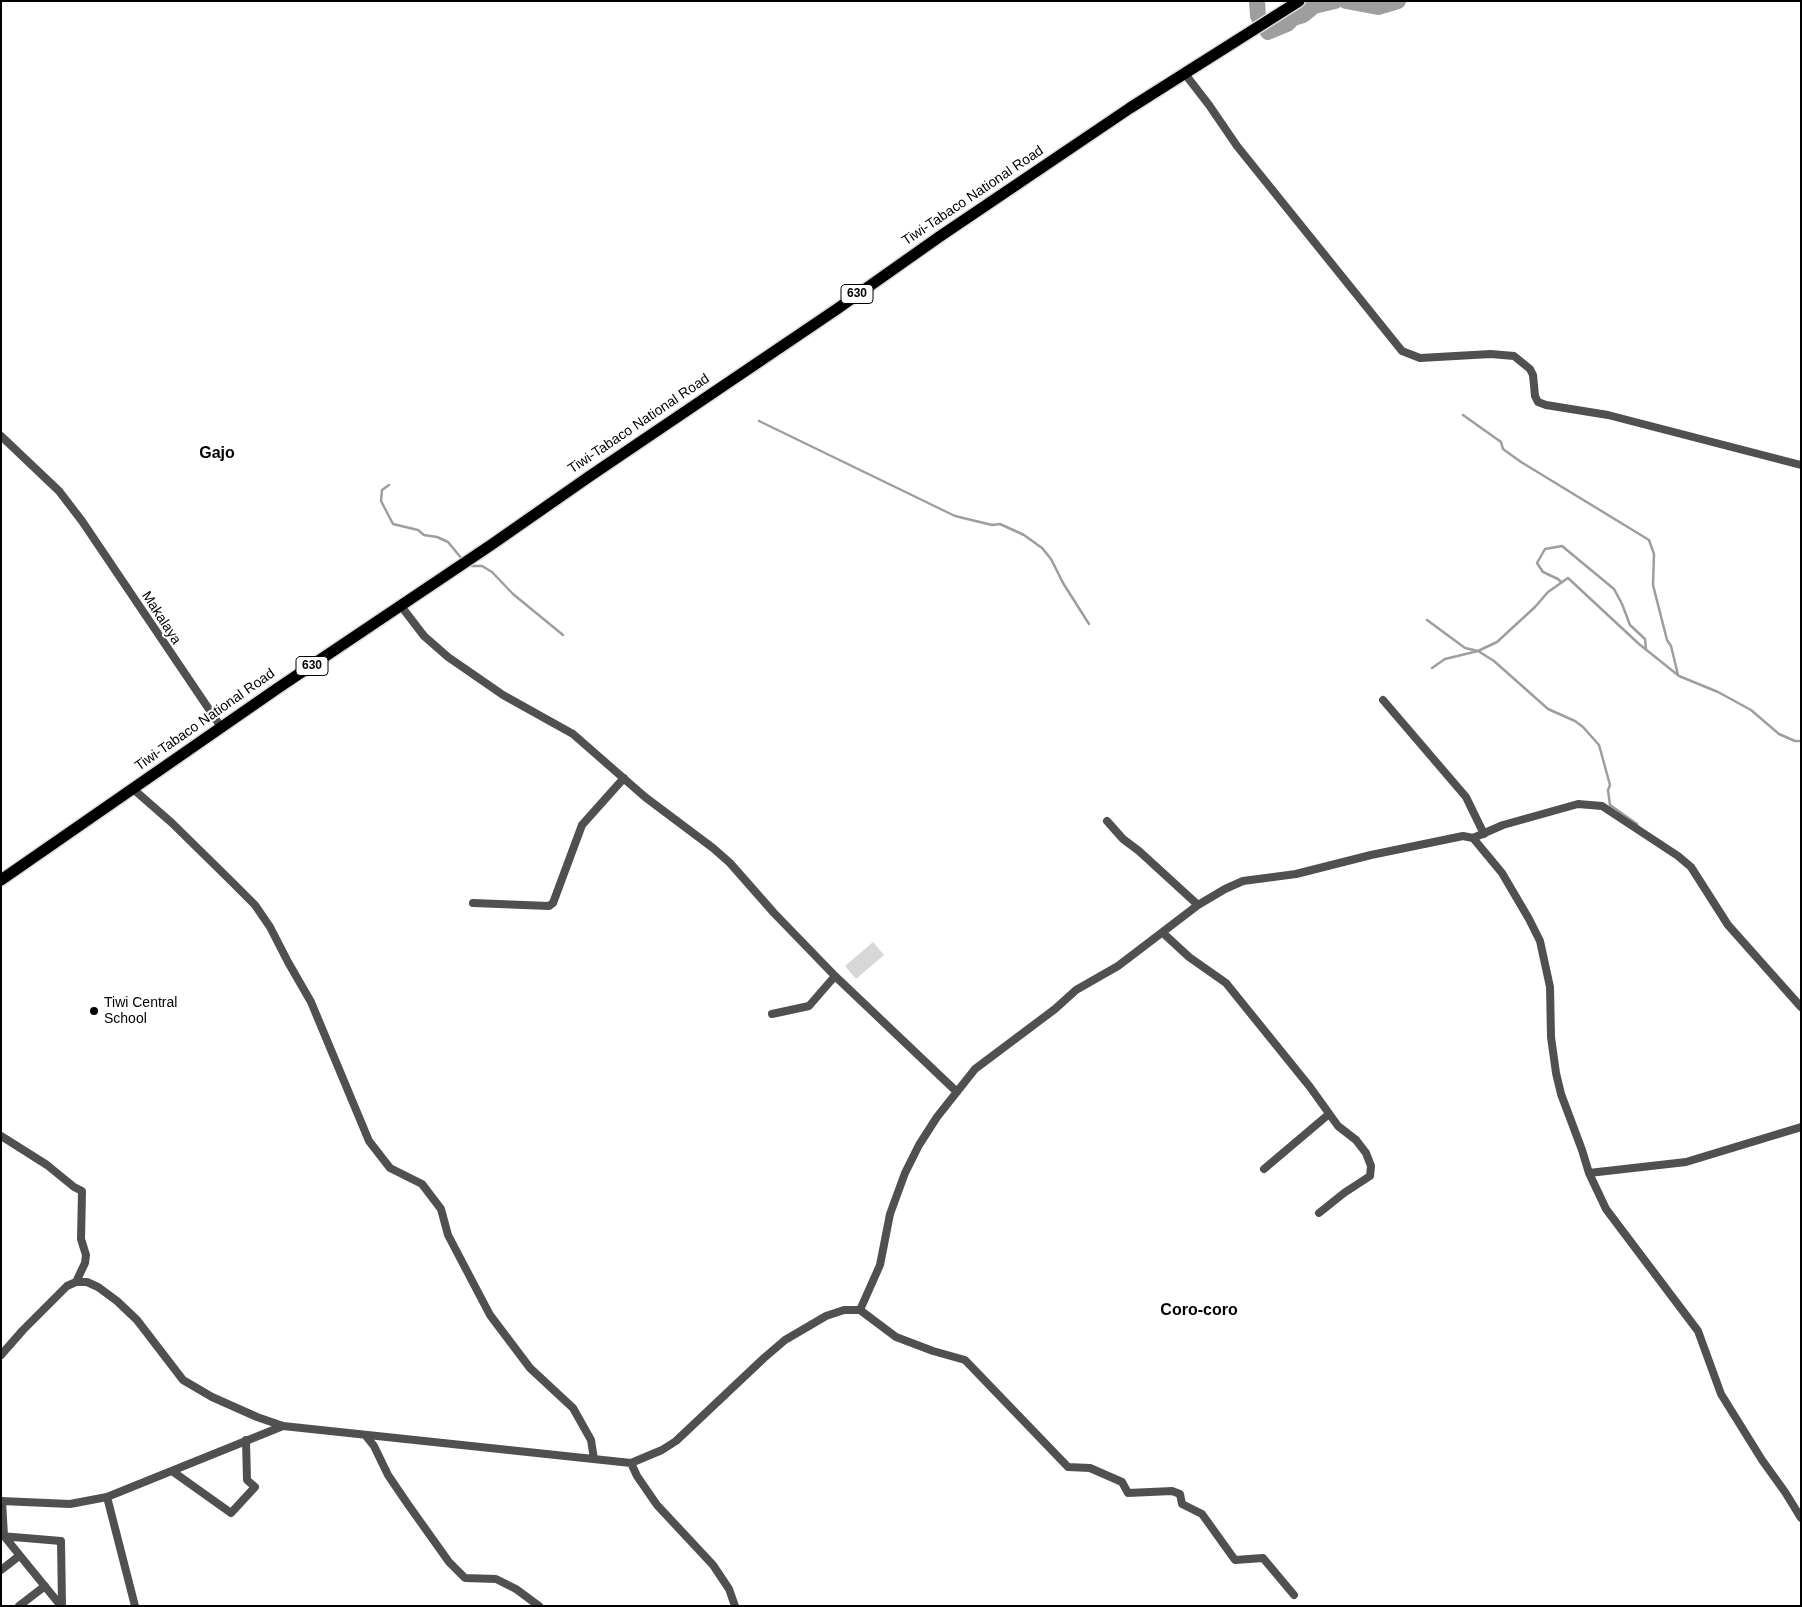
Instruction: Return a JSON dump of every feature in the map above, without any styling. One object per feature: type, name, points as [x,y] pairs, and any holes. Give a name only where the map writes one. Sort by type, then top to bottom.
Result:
[{"type":"main road","name":"Tiwi-Tabaco National Road","points":[[1,880],[132,788],[836,309],[938,237],[1130,108],[1296,3]]},
{"type":"street","points":[[1185,74],[1237,146],[1402,350],[1420,358],[1491,354],[1514,356],[1530,369],[1533,375],[1535,396],[1538,402],[1546,405],[1608,415],[1800,463]]},
{"type":"street","name":"Makalaya","points":[[1,436],[59,490],[221,727]]},
{"type":"street","points":[[401,606],[424,636],[448,657],[503,695],[573,734],[645,797],[713,848],[730,863],[774,913],[835,976],[957,1092]]},
{"type":"street","points":[[1384,700],[1466,797],[1484,834]]},
{"type":"street","points":[[473,903],[549,906],[553,903],[582,826],[624,778]]},
{"type":"street","points":[[132,788],[172,823],[255,905],[270,927],[311,1002],[369,1142],[390,1168],[422,1184],[441,1209],[448,1235],[490,1315],[530,1368],[572,1408],[591,1440],[594,1459]]},
{"type":"street","points":[[860,1310],[880,1265],[890,1214],[905,1173],[919,1144],[937,1117],[975,1069],[1055,1009],[1076,990],[1106,974],[1198,905],[1243,881],[1296,874],[1450,838],[1464,836],[1473,838],[1503,825],[1578,804],[1602,806],[1678,856],[1691,867],[1728,924],[1801,1007]]},
{"type":"street","points":[[1107,822],[1123,839],[1139,851],[1198,905]]},
{"type":"street","points":[[1473,838],[1502,873],[1540,941],[1550,987],[1550,1037],[1561,1094],[1589,1173],[1606,1209],[1698,1330],[1721,1394],[1801,1518]]},
{"type":"street","points":[[1163,933],[1189,957],[1226,983],[1238,995],[1338,1126],[1356,1140],[1366,1152],[1371,1166],[1370,1176],[1344,1193],[1319,1213]]},
{"type":"street","points":[[772,1014],[809,1006],[835,976]]},
{"type":"street","points":[[1264,1169],[1329,1114]]},
{"type":"street","points":[[1589,1173],[1686,1162],[1801,1127]]},
{"type":"street","points":[[1,1136],[47,1165],[74,1187],[82,1191],[81,1239],[86,1255],[85,1263],[76,1282]]},
{"type":"street","points":[[1,1355],[67,1286],[76,1282],[87,1282],[98,1287],[137,1320],[183,1380],[212,1397],[283,1426],[631,1463],[662,1450],[676,1441],[785,1340],[826,1316],[844,1310],[860,1310],[896,1336],[933,1351],[965,1360],[1068,1467],[1090,1468],[1122,1482],[1128,1493],[1172,1491],[1180,1494],[1182,1504],[1202,1514],[1234,1560],[1263,1558],[1294,1595]]},
{"type":"street","points":[[61,1606],[3,1536],[1,1501],[70,1504],[107,1497],[283,1426]]},
{"type":"street","points":[[366,1436],[374,1446],[388,1475],[407,1503],[450,1562],[465,1578],[496,1580],[516,1589],[539,1606]]},
{"type":"street","points":[[172,1470],[231,1514],[255,1487],[247,1480],[246,1440]]},
{"type":"street","points":[[631,1463],[637,1476],[657,1505],[713,1566],[729,1589],[735,1606]]},
{"type":"street","points":[[107,1497],[135,1606]]},
{"type":"street","points":[[3,1536],[61,1541],[61,1606]]},
{"type":"street","points":[[1,1570],[19,1556]]},
{"type":"street","points":[[19,1606],[45,1586]]},
{"type":"shaded area","points":[[873,942],[884,955],[856,979],[845,966]]},
{"type":"waterway","points":[[1257,1],[1258,16],[1268,32],[1287,24],[1293,18],[1303,15],[1314,6],[1335,1]]},
{"type":"waterway","points":[[1346,1],[1378,7],[1398,1]]},
{"type":"waterway","points":[[1463,415],[1501,442],[1503,449],[1521,462],[1649,540],[1654,554],[1653,585],[1678,675]]},
{"type":"waterway","points":[[759,421],[955,516],[992,525],[1000,524],[1024,535],[1042,548],[1051,559],[1063,583],[1089,624]]},
{"type":"waterway","points":[[389,485],[382,490],[381,501],[393,524],[418,530],[424,535],[437,537],[448,542],[462,559]]},
{"type":"waterway","points":[[1561,582],[1543,572],[1537,563],[1545,549],[1562,546],[1614,589],[1630,625],[1645,639],[1646,649]]},
{"type":"waterway","points":[[469,564],[471,566],[482,566],[492,572],[513,594],[563,635]]},
{"type":"waterway","points":[[1432,668],[1445,659],[1478,651],[1497,642],[1535,607],[1548,592],[1568,578],[1639,644],[1679,676],[1718,692],[1751,710],[1779,734],[1795,741],[1801,741]]},
{"type":"waterway","points":[[1427,620],[1465,648],[1478,651],[1494,661],[1548,709],[1575,721],[1583,727],[1599,745],[1610,785],[1608,790],[1610,805],[1637,824]]},
{"type":"place","name":"Tiwi Central School","points":[[94,1011]]},
{"type":"district","name":"Gajo","points":[[217,454]]},
{"type":"district","name":"Coro-coro","points":[[1199,1311]]}]
